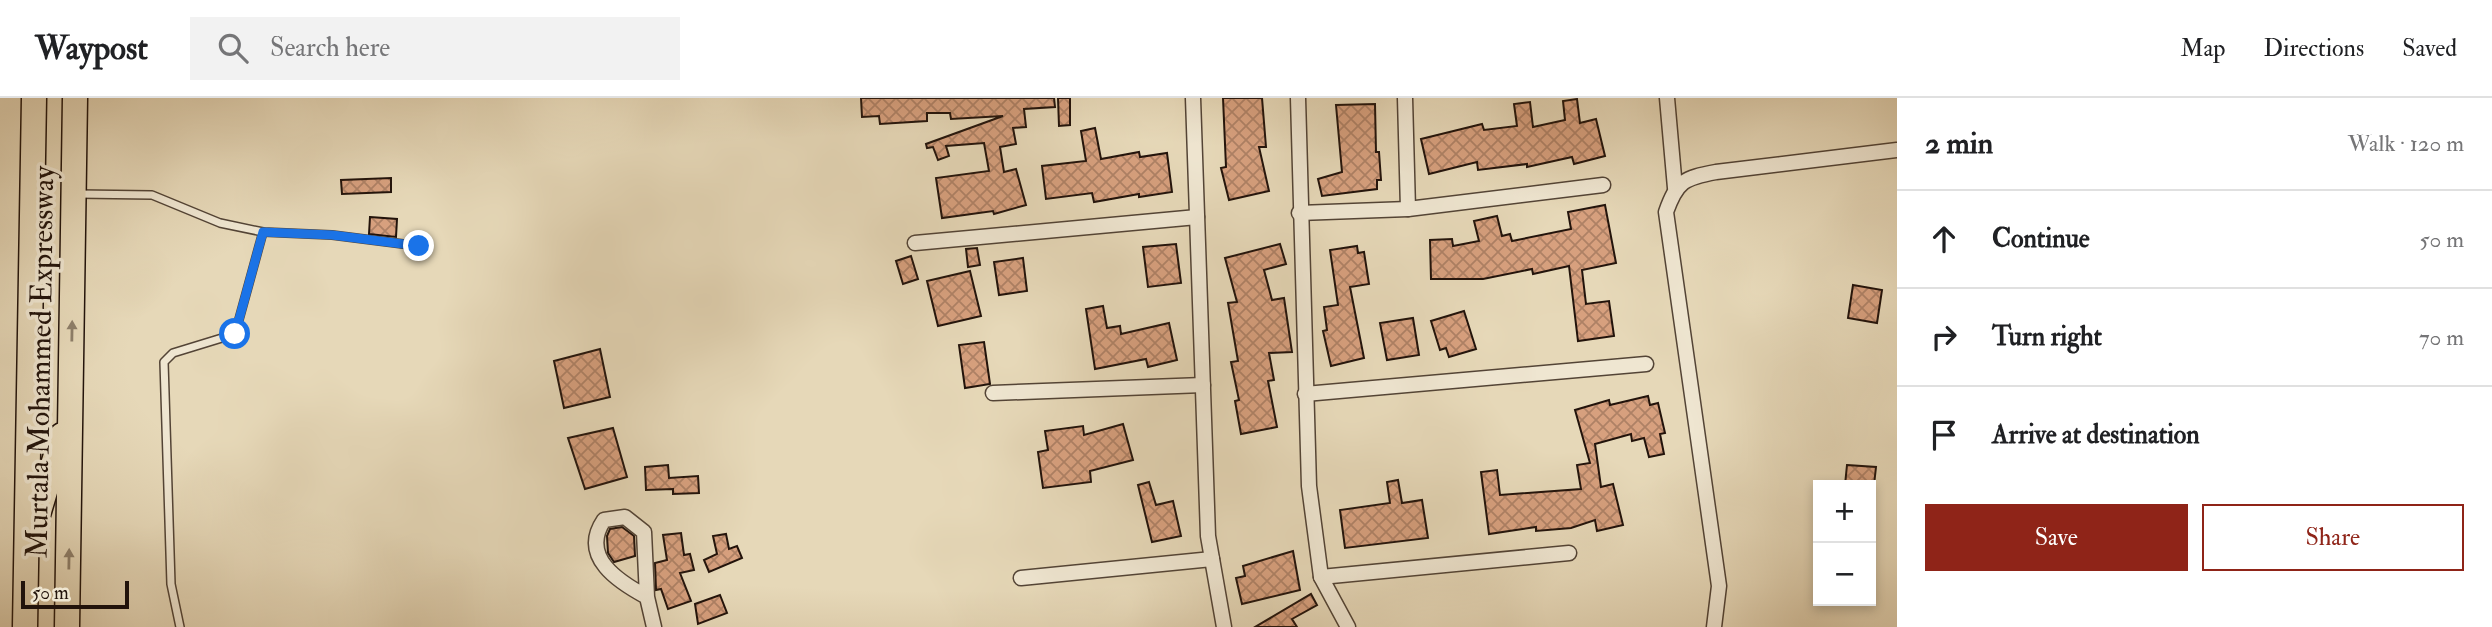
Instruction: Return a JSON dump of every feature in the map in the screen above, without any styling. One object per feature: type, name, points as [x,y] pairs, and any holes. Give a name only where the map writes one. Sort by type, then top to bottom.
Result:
[{"type":"highway","name":"Murtala Mohammed Expressway","points":[[25,627],[34,98]]},
{"type":"highway","name":"Murtala Mohammed Expressway","points":[[67,627],[75,98]]},
{"type":"highway","points":[[28,549],[71,404]]},
{"type":"street","points":[[1194,98],[1203,385],[1212,559],[1224,627]]},
{"type":"street","points":[[1298,98],[1299,214],[1309,486],[1321,577],[1348,627]]},
{"type":"street","points":[[1405,98],[1408,209]]},
{"type":"street","points":[[1667,98],[1675,188],[1666,212],[1718,586],[1714,627]]},
{"type":"street","points":[[1675,188],[1692,177],[1716,172],[1897,150]]},
{"type":"street","points":[[1299,214],[1408,209],[1603,185]]},
{"type":"street","points":[[915,243],[1197,217]]},
{"type":"street","points":[[1305,394],[1646,364]]},
{"type":"street","points":[[993,393],[1203,385]]},
{"type":"street","points":[[647,597],[614,579],[597,551],[597,531],[604,520],[625,517],[644,532],[647,597],[654,627]]},
{"type":"street","points":[[1321,577],[1569,554]]},
{"type":"street","points":[[1021,578],[1212,559]]},
{"type":"lane","points":[[74,194],[152,195],[219,223],[263,232],[332,235],[419,246]]},
{"type":"lane","points":[[180,627],[172,584],[164,362],[173,353],[235,334],[263,232]]},
{"type":"building","points":[[861,98],[1054,98],[1055,107],[1024,109],[1026,127],[1013,128],[1016,144],[1000,147],[1004,172],[1016,169],[1026,205],[994,214],[993,211],[942,218],[936,178],[989,171],[984,143],[946,146],[949,156],[938,160],[933,147],[927,148],[926,144],[1003,116],[951,119],[950,113],[927,113],[927,121],[880,124],[879,116],[862,117]]},
{"type":"building","points":[[1058,98],[1070,98],[1070,125],[1059,126]]},
{"type":"building","points":[[1223,98],[1262,98],[1266,147],[1259,147],[1269,191],[1229,200],[1221,168],[1226,167]]},
{"type":"building","points":[[1577,99],[1580,123],[1596,119],[1605,156],[1574,164],[1572,157],[1527,167],[1527,164],[1478,170],[1477,162],[1429,174],[1421,139],[1482,124],[1484,130],[1517,126],[1514,104],[1530,102],[1533,127],[1565,120],[1563,101]]},
{"type":"building","points":[[1375,104],[1376,152],[1379,152],[1381,180],[1377,180],[1377,189],[1322,196],[1318,179],[1342,172],[1336,105]]},
{"type":"building","points":[[1095,128],[1101,159],[1139,152],[1140,157],[1167,153],[1172,192],[1139,197],[1139,194],[1094,202],[1092,193],[1046,199],[1042,166],[1086,161],[1081,131]]},
{"type":"building","points":[[391,178],[391,192],[342,194],[341,180]]},
{"type":"building","points":[[1605,205],[1616,263],[1582,270],[1586,304],[1609,301],[1614,336],[1578,341],[1569,266],[1533,274],[1532,269],[1483,279],[1431,279],[1430,240],[1452,239],[1453,246],[1479,241],[1474,221],[1497,216],[1502,236],[1510,234],[1512,241],[1571,229],[1568,212]]},
{"type":"building","points":[[370,217],[397,219],[396,237],[369,234]]},
{"type":"building","points":[[1176,244],[1181,283],[1148,287],[1143,247]]},
{"type":"building","points":[[1280,244],[1286,264],[1264,270],[1272,300],[1284,298],[1292,352],[1269,353],[1274,380],[1268,381],[1277,427],[1241,434],[1235,401],[1239,400],[1231,362],[1238,361],[1228,303],[1237,302],[1225,258]]},
{"type":"building","points":[[1357,246],[1358,253],[1364,252],[1369,284],[1350,287],[1364,358],[1331,366],[1323,331],[1327,330],[1324,307],[1338,305],[1330,250]]},
{"type":"building","points":[[977,248],[980,265],[968,267],[966,249]]},
{"type":"building","points":[[911,256],[918,279],[903,284],[896,261]]},
{"type":"building","points":[[1023,258],[1027,291],[999,295],[994,262]]},
{"type":"building","points":[[970,271],[981,316],[938,326],[927,281]]},
{"type":"building","points":[[1853,285],[1882,290],[1877,323],[1848,318]]},
{"type":"building","points":[[1103,306],[1107,328],[1120,326],[1121,334],[1169,323],[1177,360],[1148,367],[1146,359],[1095,369],[1086,309]]},
{"type":"building","points":[[1464,311],[1476,349],[1449,357],[1446,348],[1440,350],[1431,321]]},
{"type":"building","points":[[1413,318],[1419,355],[1387,360],[1380,323]]},
{"type":"building","points":[[984,342],[990,384],[965,388],[959,345]]},
{"type":"building","points":[[600,349],[610,397],[564,408],[554,361]]},
{"type":"building","points":[[1648,396],[1650,405],[1658,403],[1665,433],[1660,434],[1664,454],[1649,457],[1644,438],[1632,441],[1631,434],[1595,444],[1601,487],[1613,484],[1623,525],[1597,531],[1595,520],[1571,528],[1536,531],[1536,527],[1489,534],[1481,472],[1497,470],[1500,495],[1581,489],[1577,465],[1590,463],[1575,410],[1609,400],[1610,405]]},
{"type":"building","points":[[1123,424],[1133,460],[1090,471],[1091,482],[1043,488],[1038,452],[1048,450],[1045,431],[1083,426],[1084,435]]},
{"type":"building","points":[[613,428],[627,477],[585,489],[568,438]]},
{"type":"building","points":[[668,465],[669,478],[698,476],[699,493],[673,494],[673,489],[646,490],[645,467]]},
{"type":"building","points":[[1847,465],[1876,467],[1875,480],[1846,480]]},
{"type":"building","points":[[1398,480],[1402,503],[1422,500],[1428,538],[1345,548],[1340,510],[1390,503],[1387,482]]},
{"type":"building","points":[[1149,482],[1156,505],[1173,501],[1181,536],[1152,542],[1138,485]]},
{"type":"building","points":[[622,527],[634,536],[635,556],[614,562],[608,553],[607,536],[610,529]]},
{"type":"building","points":[[681,533],[684,555],[690,554],[694,570],[680,573],[691,601],[668,609],[661,589],[656,590],[655,563],[667,560],[663,535]]},
{"type":"building","points":[[726,534],[729,549],[737,546],[742,558],[709,572],[704,560],[717,554],[713,536]]},
{"type":"building","points":[[1293,551],[1300,590],[1242,604],[1236,578],[1245,576],[1243,566]]},
{"type":"building","points":[[1311,594],[1317,605],[1292,619],[1297,627],[1255,627]]},
{"type":"building","points":[[720,595],[727,613],[698,624],[695,604]]},
{"type":"route","points":[[235,334],[240,326],[263,232],[367,238],[419,246]]}]
